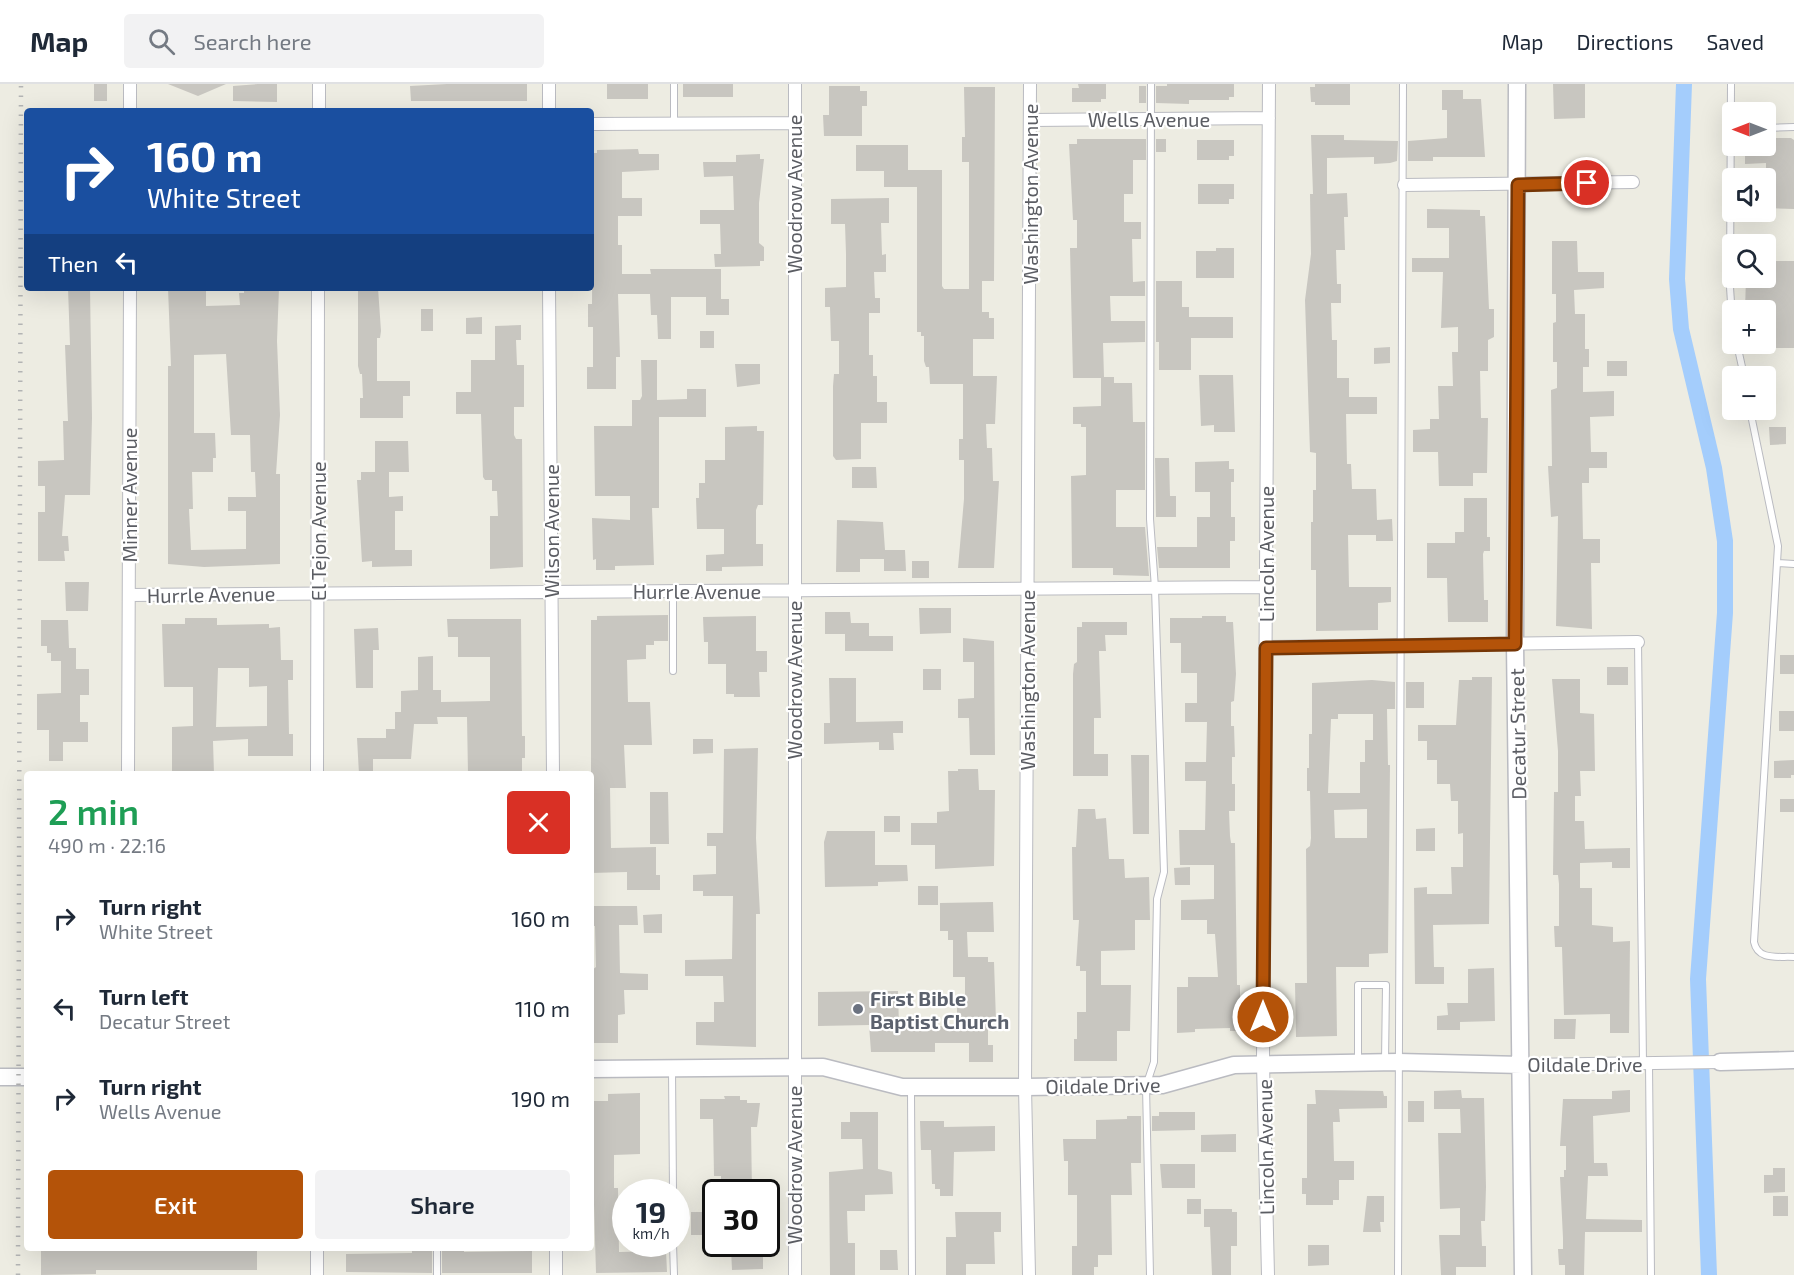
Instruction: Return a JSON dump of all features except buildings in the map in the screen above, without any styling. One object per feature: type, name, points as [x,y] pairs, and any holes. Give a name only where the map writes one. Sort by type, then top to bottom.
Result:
[{"type":"street","points":[[130,84],[130,108]]},
{"type":"street","points":[[319,84],[319,108]]},
{"type":"street","points":[[549,84],[549,108]]},
{"type":"street","name":"Woodrow Avenue","points":[[795,84],[793,1067],[795,1275]]},
{"type":"street","name":"Washington Avenue","points":[[1029,1275],[1025,1087],[1030,84]]},
{"type":"street","name":"Lincoln Avenue","points":[[1268,1275],[1263,1063],[1269,84]]},
{"type":"street","name":"Decatur Street","points":[[1517,84],[1515,644],[1523,1275]]},
{"type":"street","name":"Wells Avenue","points":[[1030,120],[1269,118]]},
{"type":"street","points":[[594,124],[794,123]]},
{"type":"street","points":[[1404,184],[1518,185],[1633,182]]},
{"type":"street","name":"Minner Avenue","points":[[128,771],[130,291]]},
{"type":"street","name":"El Tejon Avenue","points":[[317,771],[318,291]]},
{"type":"street","name":"Wilson Avenue","points":[[549,291],[553,771]]},
{"type":"street","name":"Hurrle Avenue","points":[[129,595],[1266,587]]},
{"type":"street","points":[[1266,648],[1638,642]]},
{"type":"street","name":"Oildale Drive","points":[[594,1069],[793,1067],[845,1071],[881,1084],[910,1088],[1146,1086],[1184,1081],[1233,1065],[1263,1063],[1391,1062],[1522,1065],[1794,1060]]},
{"type":"street","points":[[0,1077],[24,1077]]},
{"type":"street","points":[[316,1251],[316,1275]]},
{"type":"street","points":[[556,1251],[556,1275]]},
{"type":"lane","points":[[674,84],[674,124]]},
{"type":"lane","points":[[1150,1275],[1146,1086],[1154,1062],[1157,899],[1164,872],[1155,588],[1150,519],[1151,84]]},
{"type":"lane","points":[[1391,1062],[1401,646],[1403,84]]},
{"type":"lane","points":[[1731,84],[1731,102]]},
{"type":"lane","points":[[1776,128],[1794,127]]},
{"type":"lane","points":[[1731,156],[1731,300]]},
{"type":"lane","points":[[1752,420],[1776,533],[1777,563],[1754,942],[1757,951],[1764,956],[1794,957]]},
{"type":"lane","points":[[1777,563],[1794,564]]},
{"type":"lane","points":[[674,591],[674,671]]},
{"type":"lane","points":[[1638,642],[1651,1275]]},
{"type":"lane","points":[[1358,1063],[1358,985],[1386,985],[1391,1062],[1398,1275]]},
{"type":"lane","points":[[672,1068],[673,1179]]},
{"type":"lane","points":[[910,1088],[912,1275]]},
{"type":"lane","points":[[437,1251],[437,1275]]},
{"type":"lane","points":[[673,1257],[674,1275]]},
{"type":"waterway","points":[[1684,84],[1677,279],[1681,329],[1714,468],[1725,541],[1725,613],[1698,979],[1709,1275]]},
{"type":"railway","points":[[18,1275],[21,84]]},
{"type":"place","name":"First Bible Baptist Church","points":[[858,1009]]},
{"type":"route","points":[[1263,1017],[1266,648],[1515,644],[1518,185],[1587,183]]}]
